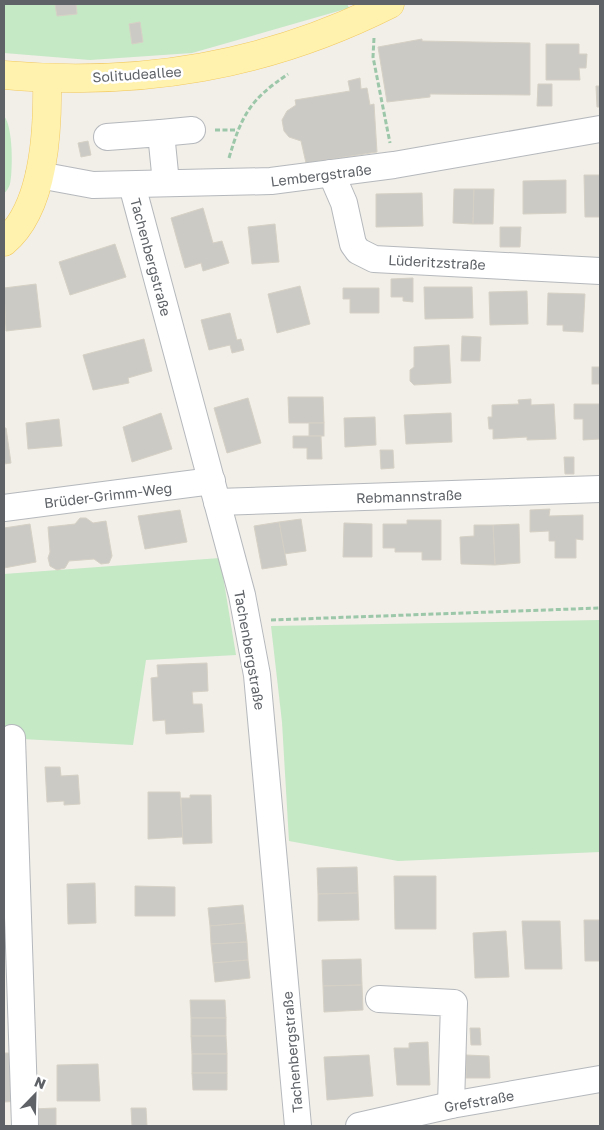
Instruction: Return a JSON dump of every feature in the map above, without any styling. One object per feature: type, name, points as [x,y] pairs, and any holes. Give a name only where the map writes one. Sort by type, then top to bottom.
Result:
[{"type":"main road","name":"Solitudeallee","points":[[4,75],[47,78],[136,76],[212,67],[285,47],[367,16],[390,4]]},
{"type":"main road","points":[[4,242],[28,213],[39,175],[47,104],[47,78]]},
{"type":"street","name":"Lembergstraße","points":[[39,175],[93,185],[222,184],[270,181],[394,165],[600,129]]},
{"type":"street","points":[[107,137],[192,130]]},
{"type":"street","points":[[161,133],[166,183]]},
{"type":"street","name":"Lüderitzstraße","points":[[331,173],[344,203],[353,244],[365,256],[374,259],[600,271]]},
{"type":"street","name":"Tachenbergstraße","points":[[132,185],[242,595],[258,685],[298,1126]]},
{"type":"street","name":"Rebmannstraße","points":[[215,492],[600,489]]},
{"type":"street","name":"Brüder-Grimm-Weg","points":[[4,508],[215,492]]},
{"type":"street","points":[[12,738],[25,1126]]},
{"type":"street","points":[[379,999],[454,1002],[451,1105]]},
{"type":"street","name":"Grefstraße","points":[[359,1126],[451,1105],[600,1080]]},
{"type":"path","points":[[366,37],[374,33],[373,57],[394,165]]},
{"type":"path","points":[[222,184],[237,130],[250,104],[265,90],[290,72]]},
{"type":"path","points":[[246,621],[600,608]]},
{"type":"green space","points":[[4,4],[347,4],[349,8],[192,53],[90,60],[4,53]]},
{"type":"green space","points":[[4,116],[11,138],[12,169],[10,184],[4,194]]},
{"type":"green space","points":[[220,558],[236,655],[146,660],[133,745],[4,738],[4,574]]},
{"type":"green space","points":[[600,620],[600,852],[398,861],[289,841],[282,722],[271,626]]},
{"type":"building","points":[[55,4],[76,4],[77,14],[57,16]]},
{"type":"building","points":[[140,22],[143,42],[132,44],[129,24]]},
{"type":"building","points":[[422,39],[422,41],[530,43],[530,95],[430,94],[430,97],[387,102],[378,47]]},
{"type":"building","points":[[546,44],[579,44],[579,54],[587,54],[586,68],[579,68],[580,80],[546,80]]},
{"type":"building","points":[[360,78],[361,89],[367,88],[370,105],[374,104],[377,152],[306,163],[301,141],[289,137],[284,131],[282,120],[287,111],[296,105],[295,100],[350,91],[348,81]]},
{"type":"building","points":[[538,84],[552,84],[552,106],[537,106]]},
{"type":"building","points":[[596,86],[600,86],[600,107],[597,107]]},
{"type":"building","points":[[88,141],[91,155],[81,157],[78,143]]},
{"type":"building","points":[[584,175],[600,175],[600,217],[585,217]]},
{"type":"building","points":[[566,180],[566,213],[523,214],[523,181]]},
{"type":"building","points":[[454,189],[474,189],[473,224],[453,223]]},
{"type":"building","points":[[474,189],[494,189],[493,224],[473,224]]},
{"type":"building","points":[[422,193],[423,226],[376,227],[376,194]]},
{"type":"building","points":[[203,208],[213,243],[222,241],[229,263],[203,271],[201,263],[185,268],[171,218]]},
{"type":"building","points":[[275,224],[279,262],[252,264],[248,227]]},
{"type":"building","points":[[500,227],[521,227],[520,247],[500,247]]},
{"type":"building","points":[[115,244],[126,277],[70,295],[59,262]]},
{"type":"building","points":[[413,278],[413,302],[403,301],[403,297],[391,297],[391,279]]},
{"type":"building","points":[[36,284],[41,327],[6,331],[4,288]]},
{"type":"building","points":[[300,286],[310,324],[277,333],[268,294]]},
{"type":"building","points":[[424,287],[472,287],[473,318],[425,319]]},
{"type":"building","points":[[343,288],[379,288],[379,313],[350,313],[350,299],[343,299]]},
{"type":"building","points":[[527,291],[528,324],[490,325],[489,292]]},
{"type":"building","points":[[548,293],[585,294],[583,332],[563,331],[563,325],[547,325]]},
{"type":"building","points":[[230,313],[237,340],[241,339],[244,350],[232,353],[230,345],[209,350],[201,320]]},
{"type":"building","points":[[462,336],[481,337],[480,361],[461,361]]},
{"type":"building","points":[[144,339],[152,371],[128,378],[129,383],[93,390],[83,355]]},
{"type":"building","points":[[449,345],[451,383],[414,385],[410,381],[410,370],[414,367],[414,347]]},
{"type":"building","points":[[592,367],[600,367],[600,384],[592,384]]},
{"type":"building","points":[[288,397],[323,397],[324,423],[289,423]]},
{"type":"building","points":[[248,398],[261,443],[227,453],[214,408]]},
{"type":"building","points":[[531,399],[531,405],[554,404],[556,439],[527,440],[527,437],[493,439],[493,429],[489,429],[488,417],[492,417],[492,405],[519,404],[518,400]]},
{"type":"building","points":[[574,404],[600,404],[600,439],[583,440],[583,419],[574,419]]},
{"type":"building","points":[[161,413],[172,449],[132,462],[123,427]]},
{"type":"building","points":[[451,413],[452,442],[406,444],[404,415]]},
{"type":"building","points":[[375,417],[376,445],[345,447],[344,418]]},
{"type":"building","points":[[59,419],[62,446],[28,449],[26,423]]},
{"type":"building","points":[[309,423],[324,423],[324,436],[309,436]]},
{"type":"building","points":[[4,428],[6,428],[11,463],[4,464]]},
{"type":"building","points":[[293,436],[321,436],[322,459],[307,459],[307,448],[293,448]]},
{"type":"building","points":[[380,450],[393,450],[394,468],[381,469]]},
{"type":"building","points":[[564,457],[574,457],[574,474],[565,474]]},
{"type":"building","points":[[550,509],[549,516],[583,515],[583,540],[576,539],[576,558],[555,558],[555,541],[549,541],[549,531],[530,532],[530,510]]},
{"type":"building","points":[[180,510],[187,542],[145,549],[138,516]]},
{"type":"building","points":[[80,518],[86,518],[93,523],[106,521],[112,556],[109,563],[101,564],[94,559],[69,561],[65,568],[57,570],[50,566],[48,558],[50,552],[48,527],[75,524]]},
{"type":"building","points":[[301,519],[306,551],[284,554],[279,522]]},
{"type":"building","points":[[407,520],[441,520],[441,560],[422,560],[422,552],[395,552],[395,548],[383,548],[383,524],[407,524]]},
{"type":"building","points":[[279,522],[287,565],[262,569],[254,526]]},
{"type":"building","points":[[344,523],[372,524],[372,557],[343,557]]},
{"type":"building","points":[[30,524],[36,562],[4,568],[4,528]]},
{"type":"building","points":[[519,524],[520,563],[495,565],[493,525]]},
{"type":"building","points":[[474,525],[493,525],[495,565],[461,564],[460,537],[474,536]]},
{"type":"building","points":[[207,663],[208,691],[192,692],[193,704],[202,704],[204,732],[166,734],[165,720],[153,721],[151,678],[158,677],[157,665]]},
{"type":"building","points":[[45,767],[60,767],[61,776],[78,775],[80,804],[64,805],[64,801],[47,802]]},
{"type":"building","points":[[148,792],[180,792],[183,837],[148,839]]},
{"type":"building","points":[[190,795],[211,795],[212,843],[183,844],[181,798],[190,798]]},
{"type":"building","points":[[357,867],[358,893],[318,894],[317,868]]},
{"type":"building","points":[[394,876],[436,876],[436,929],[395,929]]},
{"type":"building","points":[[95,883],[96,923],[68,924],[67,884]]},
{"type":"building","points":[[135,886],[175,887],[175,916],[135,916]]},
{"type":"building","points":[[4,889],[7,889],[8,929],[4,929]]},
{"type":"building","points":[[358,893],[359,920],[318,921],[318,894]]},
{"type":"building","points":[[243,905],[245,923],[210,926],[208,908]]},
{"type":"building","points":[[584,920],[600,920],[600,961],[585,961]]},
{"type":"building","points":[[522,921],[560,921],[562,969],[525,969]]},
{"type":"building","points":[[245,923],[247,942],[211,944],[210,926]]},
{"type":"building","points":[[506,931],[509,977],[475,978],[473,933]]},
{"type":"building","points":[[247,942],[248,960],[213,963],[211,944]]},
{"type":"building","points":[[361,959],[362,985],[323,986],[322,960]]},
{"type":"building","points":[[248,960],[250,978],[215,982],[213,963]]},
{"type":"building","points":[[362,985],[363,1010],[324,1012],[323,986]]},
{"type":"building","points":[[190,1000],[225,1000],[226,1018],[191,1018]]},
{"type":"building","points":[[191,1018],[226,1018],[226,1036],[191,1036]]},
{"type":"building","points":[[470,1028],[480,1028],[481,1045],[471,1045]]},
{"type":"building","points":[[191,1036],[226,1036],[227,1054],[192,1054]]},
{"type":"building","points":[[428,1042],[430,1085],[397,1085],[394,1048],[409,1048],[409,1043]]},
{"type":"building","points":[[4,1053],[20,1053],[21,1101],[4,1102]]},
{"type":"building","points":[[192,1054],[227,1054],[227,1073],[192,1073]]},
{"type":"building","points":[[369,1055],[373,1096],[327,1100],[324,1057]]},
{"type":"building","points":[[466,1055],[489,1056],[490,1078],[466,1078]]},
{"type":"building","points":[[98,1064],[100,1101],[57,1101],[57,1065]]},
{"type":"building","points":[[192,1073],[227,1073],[227,1090],[193,1090]]},
{"type":"building","points":[[56,1108],[56,1126],[32,1126],[32,1109]]},
{"type":"building","points":[[131,1108],[146,1108],[147,1126],[132,1126]]}]
